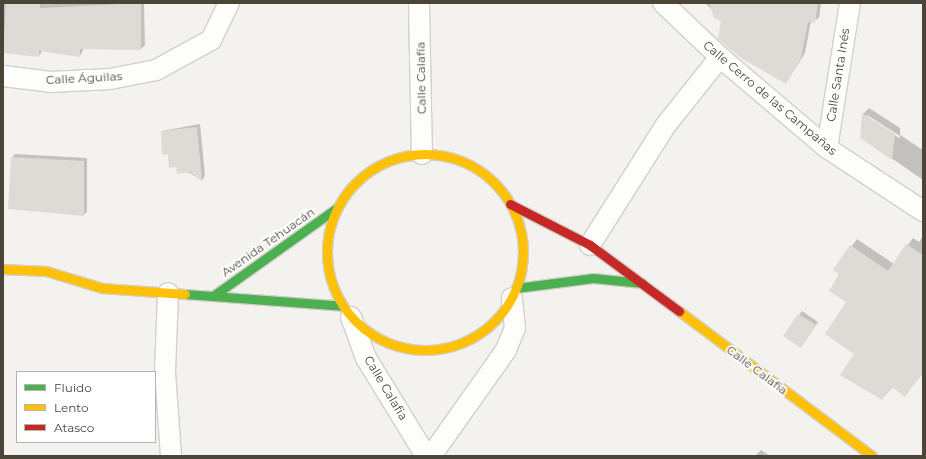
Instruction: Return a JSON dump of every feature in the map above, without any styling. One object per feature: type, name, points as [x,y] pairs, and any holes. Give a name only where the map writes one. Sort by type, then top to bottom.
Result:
[{"type":"street","name":"Calle Águilas","points":[[3,76],[51,82],[110,79],[156,70],[210,40],[225,18],[229,3]]},
{"type":"street","name":"Calle Calafía","points":[[419,3],[422,154]]},
{"type":"street","name":"Calle Santa Inés","points":[[827,148],[850,3]]},
{"type":"street","name":"Calle Cerro de las Campañas","points":[[673,8],[720,58],[827,148],[923,211]]},
{"type":"street","points":[[590,245],[666,126],[720,58]]},
{"type":"street","points":[[431,456],[506,350],[515,328],[514,293],[523,245],[510,204],[494,183],[473,167],[448,157],[422,154],[396,158],[372,169],[352,186],[337,208],[327,247],[334,288],[347,311],[376,337],[398,345],[437,350],[467,341],[493,323],[514,293],[593,278],[643,283]]},
{"type":"street","name":"Calle Calafia","points":[[510,204],[590,245],[643,283],[872,456]]},
{"type":"street","name":"Avenida Tehuacán","points":[[213,296],[337,208]]},
{"type":"street","name":"Avenida Tehuacán","points":[[3,269],[46,271],[102,288],[213,296],[347,311]]},
{"type":"street","points":[[168,293],[165,372],[171,456]]},
{"type":"street","name":"Calle Calafia","points":[[347,311],[366,358],[426,456]]},
{"type":"building","points":[[6,3],[40,3],[40,8],[141,3],[141,50],[80,49],[80,57],[39,51],[39,57],[3,53]]},
{"type":"building","points":[[709,3],[818,3],[815,23],[808,22],[801,58],[786,84],[741,58],[718,39],[721,21],[714,18]]},
{"type":"building","points":[[862,113],[895,134],[892,160],[860,138]]},
{"type":"building","points":[[197,127],[202,181],[190,172],[177,174],[176,167],[169,168],[168,154],[162,155],[161,131]]},
{"type":"building","points":[[11,157],[84,161],[84,216],[8,209]]},
{"type":"building","points":[[906,244],[923,255],[923,372],[905,397],[892,387],[882,400],[840,375],[854,354],[825,334],[846,302],[829,291],[839,274],[833,270],[850,245],[888,271]]},
{"type":"building","points":[[798,314],[816,325],[801,348],[783,336]]},
{"type":"traffic: fast","points":[[213,296],[337,208]]},
{"type":"traffic: fast","points":[[516,288],[593,278],[642,283]]},
{"type":"traffic: fast","points":[[185,294],[343,306]]},
{"type":"traffic: slow","points":[[425,154],[444,156],[462,162],[479,171],[494,183],[506,198],[515,215],[521,233],[523,252],[521,271],[515,289],[506,306],[494,321],[479,333],[462,342],[444,348],[425,350],[406,348],[388,342],[371,333],[356,321],[344,306],[335,289],[329,271],[327,252],[329,233],[335,215],[344,198],[356,183],[371,171],[388,162],[406,156],[425,154]]},
{"type":"traffic: slow","points":[[3,269],[46,271],[102,288],[185,294]]},
{"type":"traffic: slow","points":[[679,311],[872,456]]},
{"type":"traffic: jam","points":[[510,204],[590,245],[679,311]]}]
